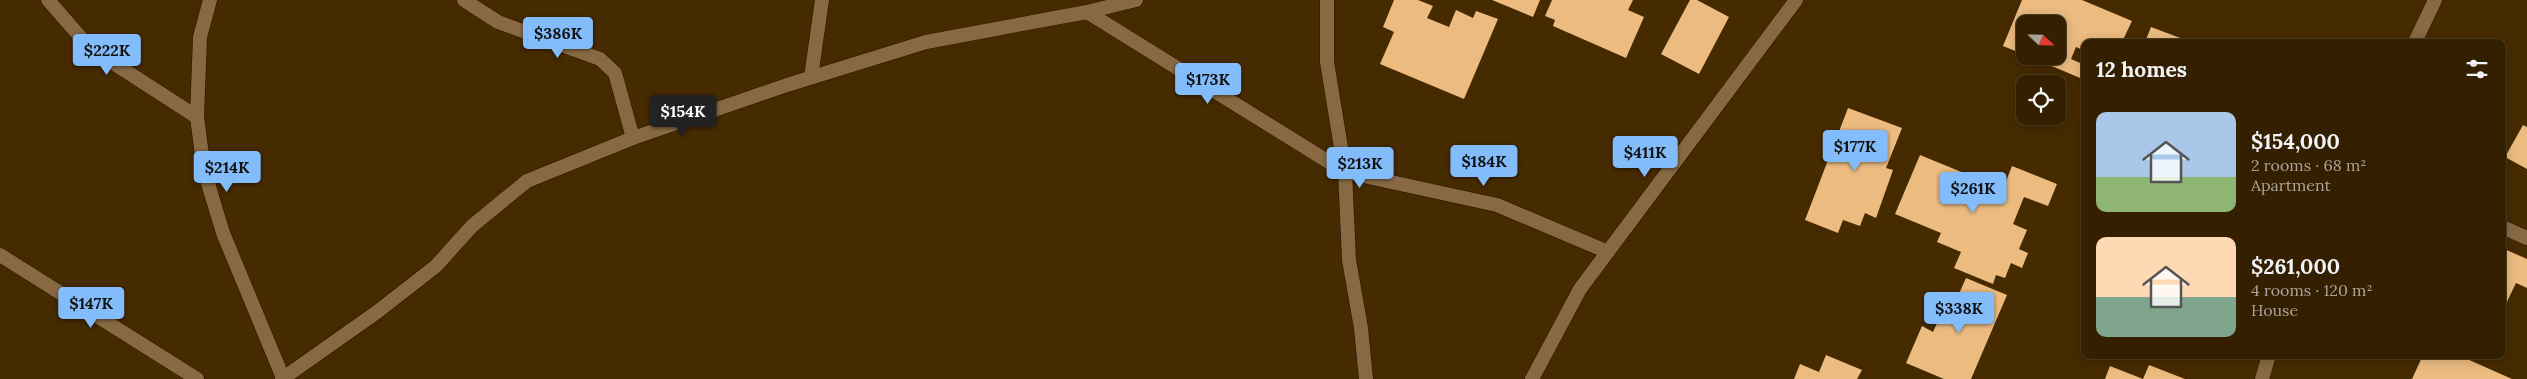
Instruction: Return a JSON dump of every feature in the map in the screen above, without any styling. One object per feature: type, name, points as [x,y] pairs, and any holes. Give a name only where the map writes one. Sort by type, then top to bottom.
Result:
[{"type":"street","points":[[48,0],[90,48],[197,117]]},
{"type":"street","points":[[210,0],[200,38],[197,117],[204,170],[224,233],[283,379],[377,312],[436,266],[472,226],[527,181],[633,138],[811,77],[926,42],[1087,12],[1136,0]]},
{"type":"street","points":[[464,0],[498,22],[600,59],[615,73],[633,138]]},
{"type":"street","points":[[811,77],[822,0]]},
{"type":"street","points":[[1327,0],[1327,62],[1345,172],[1349,260],[1361,328],[1366,379]]},
{"type":"street","points":[[1532,379],[1580,289],[1796,0]]},
{"type":"street","points":[[2416,39],[2435,0]]},
{"type":"street","points":[[1087,12],[1345,172],[1498,205],[1608,252]]},
{"type":"street","points":[[2506,229],[2527,238]]},
{"type":"street","points":[[0,255],[198,379]]},
{"type":"street","points":[[2262,379],[2268,359]]},
{"type":"building","points":[[1394,0],[1418,0],[1433,6],[1427,18],[1449,27],[1456,10],[1473,18],[1476,11],[1498,19],[1464,99],[1380,64],[1394,32],[1383,27]]},
{"type":"building","points":[[1492,0],[1540,0],[1533,17]]},
{"type":"building","points":[[1552,0],[1633,0],[1628,10],[1644,17],[1626,58],[1553,26],[1555,20],[1545,16]]},
{"type":"building","points":[[1690,0],[1697,0],[1729,17],[1699,74],[1661,54]]},
{"type":"building","points":[[2022,0],[2082,0],[2132,21],[2123,39],[2081,39],[2081,49],[2076,47],[2071,59],[2081,63],[2081,78],[2049,65],[2066,65],[2066,15],[2016,15],[2016,51],[2003,46]]},
{"type":"building","points":[[2151,27],[2183,39],[2146,39]]},
{"type":"building","points":[[1848,108],[1902,128],[1886,168],[1893,170],[1876,218],[1865,213],[1860,226],[1843,220],[1838,233],[1805,220]]},
{"type":"building","points":[[2523,125],[2527,127],[2527,169],[2506,158]]},
{"type":"building","points":[[1920,155],[2003,189],[2012,166],[2057,184],[2048,206],[2024,197],[2013,224],[2027,230],[2019,249],[2028,253],[2022,268],[2011,263],[2005,278],[1996,275],[1993,284],[1954,268],[1961,252],[1937,242],[1941,233],[1895,214]]},
{"type":"building","points":[[2506,250],[2527,259],[2527,288],[2516,283],[2506,304]]},
{"type":"building","points":[[1966,278],[2007,295],[1971,379],[1944,379],[1906,363],[1922,326],[1933,332],[1943,310],[1950,314]]},
{"type":"building","points":[[1826,355],[1862,370],[1857,379],[1794,379],[1800,364],[1819,372]]},
{"type":"building","points":[[2421,359],[2467,359],[2512,379],[2412,379]]},
{"type":"building","points":[[2149,365],[2185,379],[2143,379]]},
{"type":"building","points":[[2110,366],[2143,379],[2105,379]]}]
